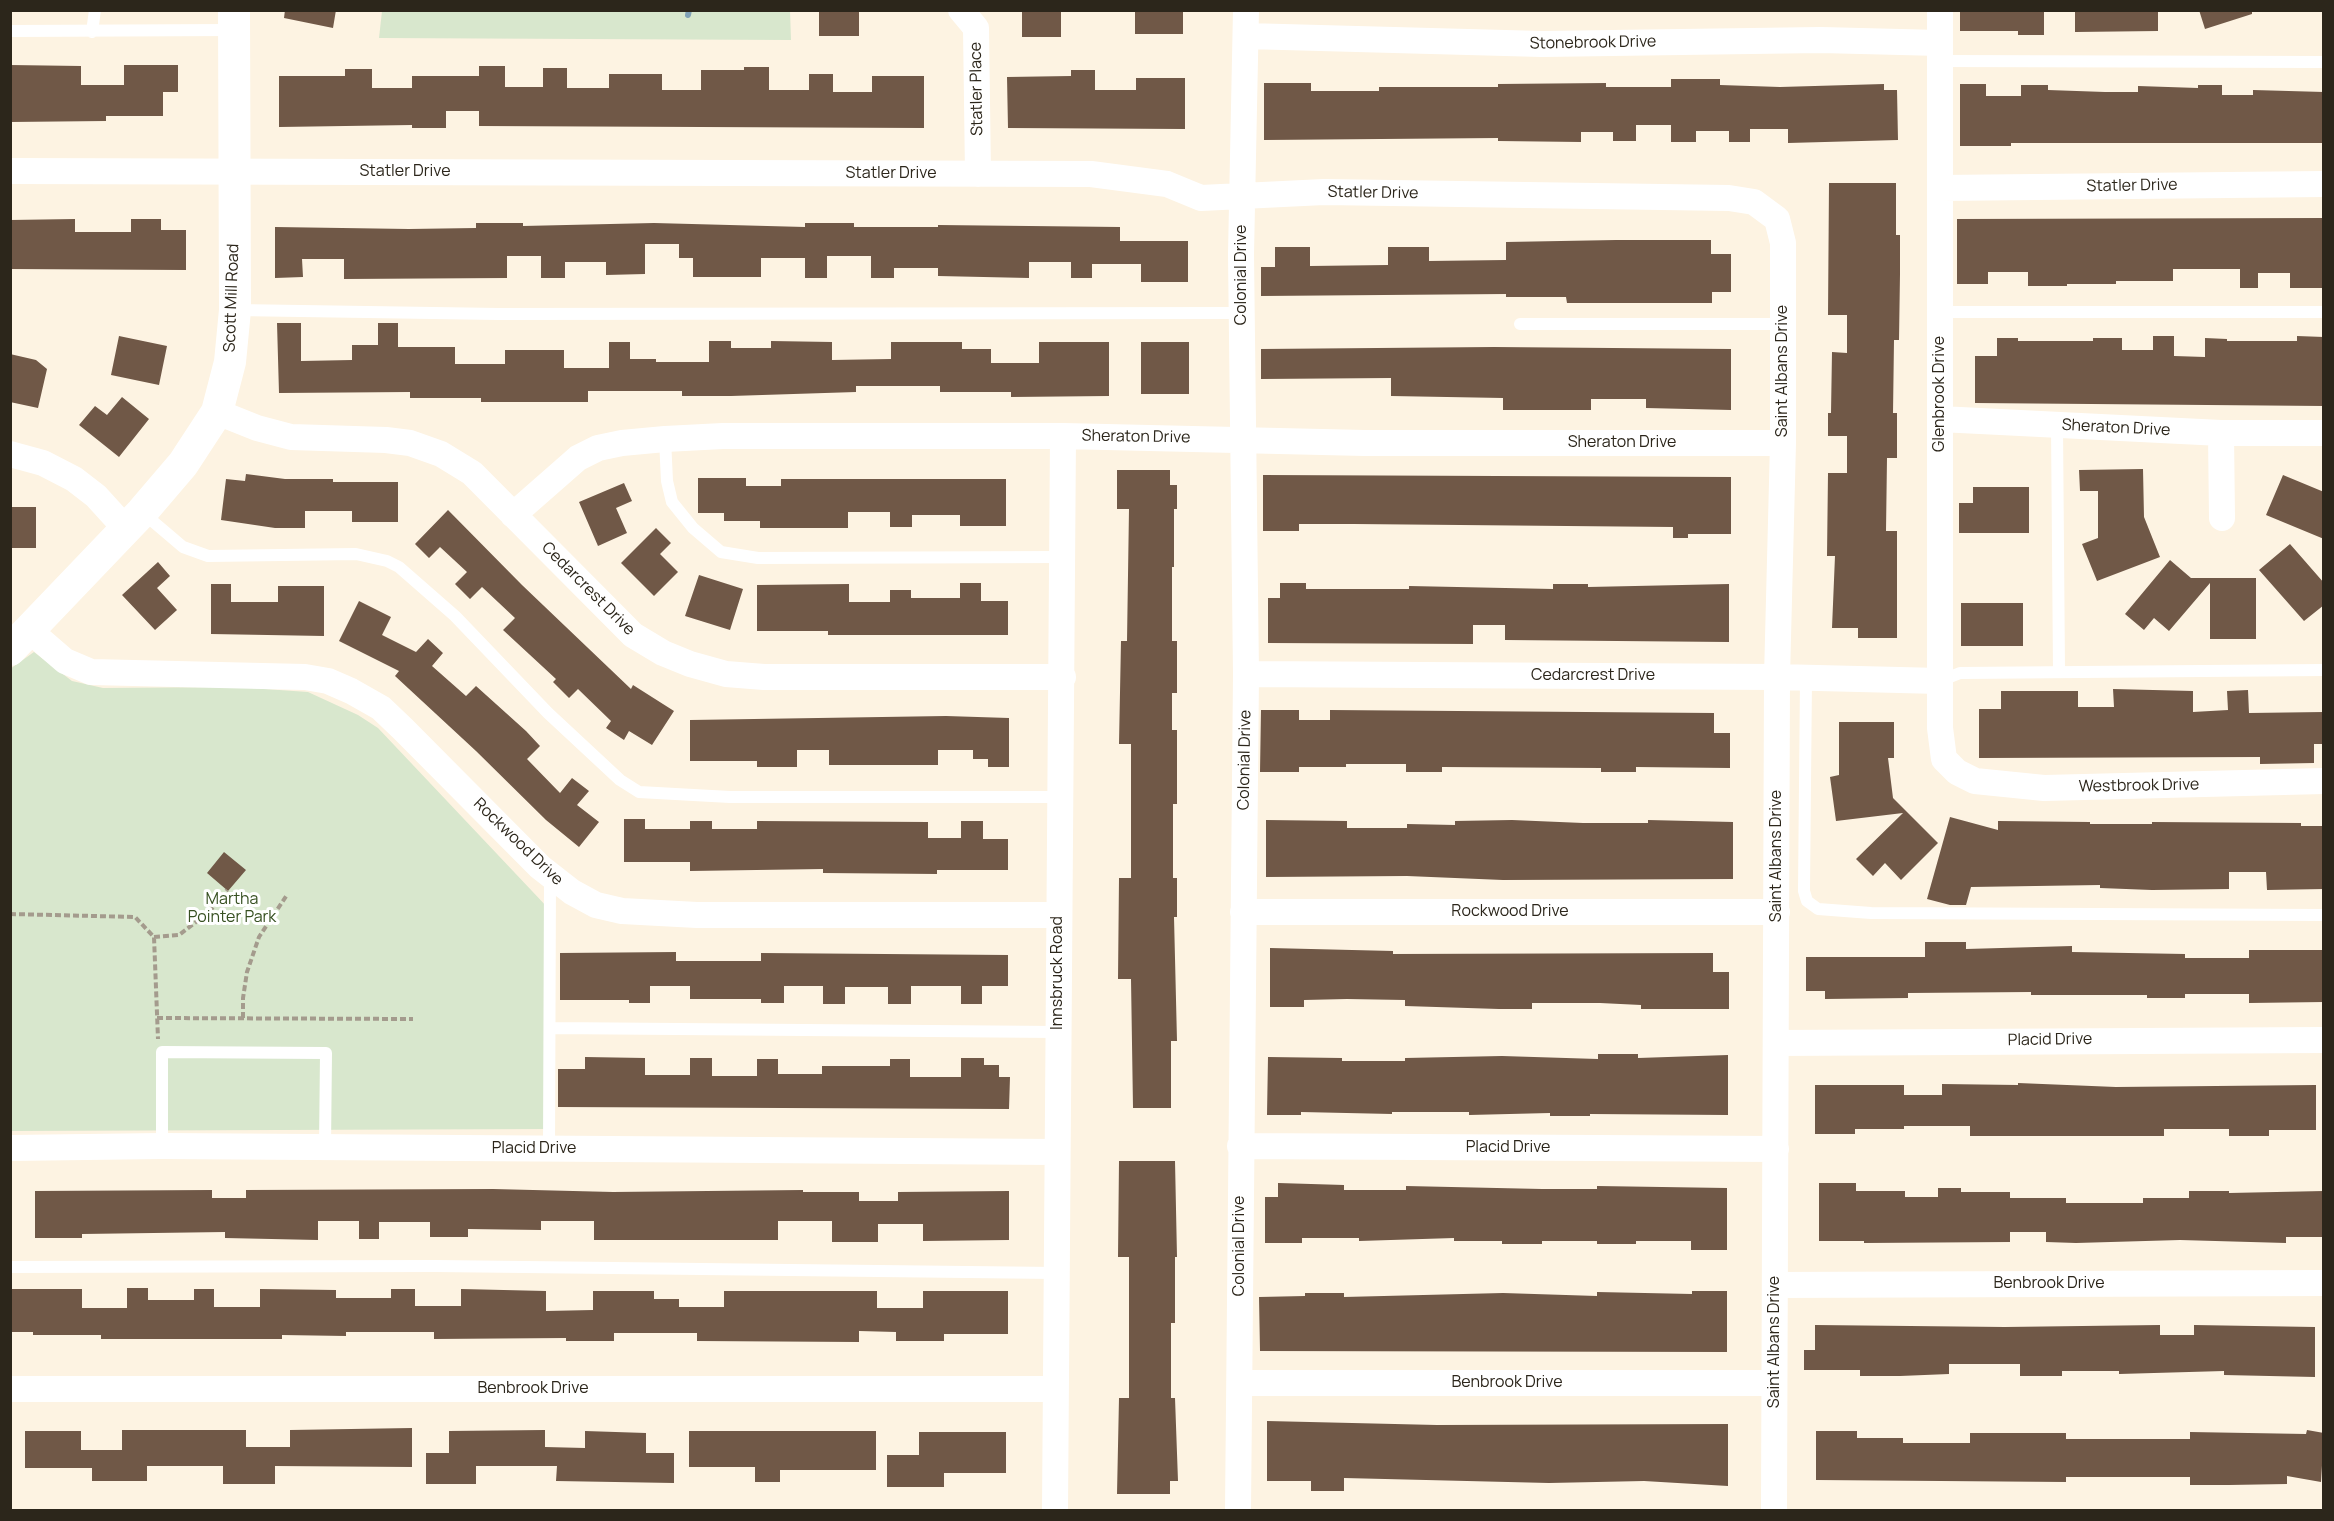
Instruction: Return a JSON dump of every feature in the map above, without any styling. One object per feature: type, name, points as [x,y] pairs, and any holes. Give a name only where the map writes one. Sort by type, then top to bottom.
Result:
[{"type":"street","name":"Statler Place","points":[[961,10],[976,28],[978,174]]},
{"type":"street","name":"Colonial Drive","points":[[1238,1510],[1246,674],[1241,313],[1246,10]]},
{"type":"street","name":"Glenbrook Drive","points":[[1940,10],[1940,728],[1944,759],[1957,772]]},
{"type":"street","name":"Scott Mill Road","points":[[20,640],[134,520],[183,464],[217,412],[230,362],[235,310],[234,20]]},
{"type":"street","name":"Stonebrook Drive","points":[[1246,36],[1542,44],[1821,40],[1940,52]]},
{"type":"street","name":"Statler Drive","points":[[10,171],[1091,174],[1167,184],[1202,198],[1243,198],[1324,192],[1729,198],[1754,202],[1765,210]]},
{"type":"street","name":"Statler Drive","points":[[1940,188],[2324,184]]},
{"type":"street","name":"Saint Albans Drive","points":[[1765,210],[1777,219],[1784,243],[1783,443],[1777,677],[1774,1510]]},
{"type":"street","name":"Cedarcrest Drive","points":[[217,412],[257,429],[291,437],[410,443],[441,454],[472,473],[633,635],[663,653],[726,674],[764,677],[1063,677]]},
{"type":"street","name":"Sheraton Drive","points":[[1940,419],[2221,433],[2324,433]]},
{"type":"street","points":[[2221,433],[2222,518]]},
{"type":"street","name":"Sheraton Drive","points":[[513,515],[578,458],[598,448],[665,439],[723,436],[1063,436],[1365,443],[1783,443]]},
{"type":"street","name":"Innsbruck Road","points":[[1055,1510],[1063,436]]},
{"type":"street","points":[[10,454],[42,463],[74,480],[134,520]]},
{"type":"street","name":"Rockwood Drive","points":[[20,640],[65,661],[98,673],[305,677],[328,681],[351,691],[381,708],[404,729],[550,875],[572,892],[596,905],[622,911],[697,915],[1058,915]]},
{"type":"street","name":"Cedarcrest Drive","points":[[1246,674],[1777,677],[1940,681]]},
{"type":"street","name":"Westbrook Drive","points":[[1957,772],[1975,781],[2044,788],[2324,781]]},
{"type":"street","name":"Rockwood Drive","points":[[1243,912],[1777,912]]},
{"type":"street","name":"Placid Drive","points":[[1776,1043],[2324,1040]]},
{"type":"street","name":"Placid Drive","points":[[10,1148],[162,1146],[1057,1152]]},
{"type":"street","name":"Placid Drive","points":[[1240,1146],[1776,1149]]},
{"type":"street","name":"Benbrook Drive","points":[[1775,1285],[2324,1283]]},
{"type":"street","name":"Benbrook Drive","points":[[1240,1383],[1774,1383]]},
{"type":"street","name":"Benbrook Drive","points":[[10,1389],[1055,1389]]},
{"type":"lane","points":[[92,32],[95,10]]},
{"type":"lane","points":[[10,31],[92,32],[234,20]]},
{"type":"lane","points":[[1940,52],[2324,62]]},
{"type":"lane","points":[[235,310],[499,314],[1241,313]]},
{"type":"lane","points":[[1940,312],[2324,312]]},
{"type":"lane","points":[[1520,324],[1783,324]]},
{"type":"lane","points":[[2057,425],[2059,672]]},
{"type":"lane","points":[[665,439],[667,481],[672,502],[693,528],[721,552],[758,558],[1063,557]]},
{"type":"lane","points":[[134,520],[183,547],[208,556],[356,554],[387,561],[399,567],[455,616],[556,721],[620,780],[639,792],[730,797],[1060,796]]},
{"type":"lane","points":[[1940,681],[1960,673],[2324,670]]},
{"type":"lane","points":[[1806,678],[1804,891],[1807,901],[1818,909],[1840,913],[2324,915]]},
{"type":"lane","points":[[549,1149],[550,875]]},
{"type":"lane","points":[[550,1028],[1058,1032]]},
{"type":"lane","points":[[162,1146],[162,1052],[326,1053],[325,1147]]},
{"type":"lane","points":[[10,1267],[435,1266],[1056,1273]]},
{"type":"path","points":[[154,937],[179,935],[209,912],[227,890]]},
{"type":"path","points":[[243,1018],[247,972],[259,937],[287,895]]},
{"type":"path","points":[[10,914],[135,917],[154,937],[158,1037],[162,1052]]},
{"type":"path","points":[[157,1018],[413,1019]]},
{"type":"green space","points":[[790,10],[791,40],[379,38],[382,11]]},
{"type":"green space","name":"Martha Pointer Park","points":[[34,652],[72,681],[103,688],[236,687],[308,692],[358,715],[378,728],[549,909],[546,1129],[11,1131],[10,669]]},
{"type":"building","points":[[285,10],[336,10],[333,28],[284,18]]},
{"type":"building","points":[[819,10],[859,10],[859,36],[819,36]]},
{"type":"building","points":[[1022,10],[1061,10],[1061,37],[1022,37]]},
{"type":"building","points":[[1135,10],[1183,10],[1183,34],[1135,34]]},
{"type":"building","points":[[1960,10],[2044,10],[2044,35],[2018,35],[2018,31],[1960,31]]},
{"type":"building","points":[[2075,10],[2158,10],[2158,31],[2075,32]]},
{"type":"building","points":[[2199,10],[2252,10],[2252,14],[2205,29]]},
{"type":"building","points":[[10,65],[81,66],[81,85],[124,85],[124,65],[178,65],[178,92],[163,92],[163,116],[106,116],[106,121],[10,122]]},
{"type":"building","points":[[479,66],[505,66],[505,87],[543,87],[543,68],[567,68],[567,88],[609,88],[609,74],[662,74],[662,90],[701,90],[701,70],[744,70],[744,67],[769,67],[769,90],[809,90],[809,74],[833,74],[833,92],[872,92],[872,76],[924,76],[924,128],[479,126],[479,111],[446,111],[446,128],[412,128],[412,125],[279,127],[279,76],[345,76],[345,69],[372,69],[372,88],[412,88],[412,76],[479,76]]},
{"type":"building","points":[[1071,70],[1095,70],[1095,90],[1136,90],[1136,78],[1185,78],[1185,129],[1008,128],[1007,77],[1071,76]]},
{"type":"building","points":[[1671,79],[1720,79],[1720,85],[1780,87],[1884,84],[1884,90],[1897,90],[1898,140],[1788,143],[1788,129],[1750,129],[1750,142],[1729,142],[1729,131],[1696,131],[1696,142],[1671,142],[1671,125],[1636,125],[1636,141],[1613,141],[1613,132],[1581,132],[1581,142],[1498,141],[1498,138],[1264,140],[1264,83],[1311,83],[1311,91],[1379,91],[1379,87],[1498,87],[1498,84],[1606,83],[1606,87],[1671,87]]},
{"type":"building","points":[[1960,84],[1986,84],[1986,96],[2021,96],[2021,85],[2048,85],[2048,90],[2138,92],[2138,86],[2198,88],[2198,85],[2222,85],[2222,95],[2253,95],[2253,90],[2324,92],[2324,143],[2011,143],[2011,146],[1960,146]]},
{"type":"building","points":[[1829,183],[1896,183],[1896,235],[1900,235],[1900,274],[1899,340],[1894,340],[1893,413],[1897,413],[1897,458],[1887,458],[1886,531],[1897,531],[1897,638],[1858,638],[1858,628],[1832,628],[1835,556],[1827,556],[1828,473],[1847,473],[1847,436],[1828,436],[1828,413],[1831,413],[1832,352],[1847,353],[1847,315],[1828,315]]},
{"type":"building","points":[[2323,218],[2323,288],[2290,288],[2290,273],[2258,273],[2258,288],[2240,288],[2240,269],[2173,269],[2173,281],[2116,281],[2116,284],[2067,284],[2067,286],[2028,286],[2028,272],[1988,272],[1988,284],[1957,284],[1957,219]]},
{"type":"building","points":[[75,219],[75,232],[131,232],[131,219],[161,219],[161,230],[186,230],[186,270],[10,269],[10,220]]},
{"type":"building","points":[[476,223],[523,223],[523,226],[654,223],[805,227],[805,223],[854,223],[854,227],[938,227],[938,225],[1120,227],[1120,241],[1188,241],[1188,282],[1141,282],[1141,264],[1092,264],[1092,278],[1071,278],[1071,262],[1029,262],[1029,278],[938,276],[938,268],[894,268],[894,278],[871,278],[871,256],[827,256],[827,278],[805,278],[805,258],[761,258],[761,277],[693,277],[693,258],[679,258],[679,244],[645,244],[645,274],[606,275],[606,262],[565,262],[565,278],[541,278],[541,256],[507,256],[507,278],[344,279],[344,259],[302,259],[303,277],[275,278],[275,227],[476,228]]},
{"type":"building","points":[[1711,240],[1711,254],[1731,254],[1731,292],[1712,292],[1712,303],[1567,303],[1566,297],[1506,297],[1506,294],[1261,296],[1261,267],[1275,267],[1275,247],[1310,247],[1310,266],[1388,265],[1388,247],[1429,247],[1429,261],[1506,260],[1506,242]]},
{"type":"building","points":[[277,323],[301,323],[301,361],[352,360],[352,345],[378,345],[378,323],[398,323],[398,347],[455,347],[455,364],[505,364],[505,350],[564,350],[564,368],[609,368],[609,342],[630,342],[630,359],[656,359],[656,362],[709,362],[709,341],[731,341],[731,348],[771,348],[771,341],[832,342],[832,360],[891,359],[891,342],[962,342],[962,349],[991,349],[991,363],[1039,363],[1039,342],[1109,342],[1109,396],[1011,397],[1011,392],[940,392],[940,386],[856,386],[856,392],[731,396],[682,396],[682,391],[588,391],[588,402],[481,402],[481,398],[410,398],[410,392],[279,393]]},
{"type":"building","points":[[119,336],[167,346],[159,385],[111,375]]},
{"type":"building","points":[[2153,336],[2174,336],[2174,356],[2205,357],[2205,338],[2227,339],[2227,341],[2297,341],[2297,336],[2324,337],[2324,406],[1975,403],[1975,356],[1997,356],[1997,338],[2018,338],[2018,341],[2093,341],[2093,338],[2122,338],[2122,350],[2153,350]]},
{"type":"building","points":[[1141,342],[1189,342],[1189,394],[1141,394]]},
{"type":"building","points":[[1494,347],[1731,349],[1731,410],[1646,408],[1646,399],[1591,399],[1591,410],[1503,410],[1503,398],[1391,396],[1391,378],[1261,379],[1261,349]]},
{"type":"building","points":[[10,354],[36,360],[47,369],[38,408],[10,402]]},
{"type":"building","points":[[122,397],[149,419],[119,457],[79,425],[95,406],[107,415]]},
{"type":"building","points":[[2143,469],[2144,517],[2160,557],[2097,581],[2082,544],[2098,538],[2098,491],[2080,491],[2079,470]]},
{"type":"building","points":[[1117,470],[1170,470],[1170,485],[1177,485],[1177,509],[1174,509],[1174,567],[1172,567],[1172,641],[1177,641],[1177,693],[1172,693],[1172,730],[1177,730],[1177,804],[1173,804],[1173,878],[1177,878],[1177,917],[1174,917],[1177,1041],[1171,1041],[1171,1108],[1133,1108],[1131,979],[1118,979],[1119,878],[1131,878],[1131,744],[1119,744],[1121,641],[1127,641],[1129,509],[1117,509]]},
{"type":"building","points":[[246,474],[285,479],[333,479],[333,482],[398,482],[398,522],[352,522],[352,511],[305,511],[305,528],[275,528],[221,520],[226,479],[245,481]]},
{"type":"building","points":[[1263,475],[1731,477],[1731,534],[1688,534],[1688,538],[1673,538],[1673,527],[1354,524],[1299,524],[1299,531],[1263,531]]},
{"type":"building","points":[[2283,475],[2324,492],[2324,539],[2266,515]]},
{"type":"building","points":[[698,478],[746,478],[746,486],[781,486],[781,479],[1006,479],[1006,526],[960,526],[960,515],[912,515],[912,527],[890,527],[890,512],[848,512],[848,528],[760,528],[760,521],[724,521],[724,513],[698,513]]},
{"type":"building","points":[[624,483],[632,501],[616,508],[627,533],[598,546],[579,502]]},
{"type":"building","points":[[1973,487],[2029,487],[2029,533],[1959,533],[1959,503],[1973,503]]},
{"type":"building","points":[[10,507],[36,507],[36,548],[10,548]]},
{"type":"building","points":[[448,510],[522,585],[631,689],[633,685],[674,711],[652,745],[629,731],[624,740],[606,728],[611,721],[578,689],[569,698],[553,682],[556,679],[503,630],[515,618],[482,587],[470,599],[455,584],[467,572],[440,547],[429,558],[415,544]]},
{"type":"building","points":[[656,528],[671,543],[660,554],[678,572],[654,596],[621,563]]},
{"type":"building","points":[[2290,544],[2324,583],[2324,605],[2304,621],[2259,570]]},
{"type":"building","points":[[2170,560],[2191,578],[2256,578],[2256,639],[2210,639],[2210,583],[2169,631],[2154,618],[2144,630],[2125,614]]},
{"type":"building","points":[[158,562],[170,576],[157,588],[177,610],[155,630],[122,595]]},
{"type":"building","points":[[699,575],[743,589],[730,630],[685,616]]},
{"type":"building","points":[[960,583],[981,583],[981,601],[1008,601],[1008,635],[828,635],[828,631],[757,631],[757,585],[849,584],[849,602],[890,602],[890,590],[911,590],[911,598],[960,598]]},
{"type":"building","points":[[1280,583],[1306,583],[1306,589],[1409,589],[1409,586],[1553,589],[1553,584],[1588,584],[1588,587],[1729,584],[1729,642],[1505,640],[1505,625],[1473,625],[1473,644],[1268,643],[1268,598],[1280,598]]},
{"type":"building","points":[[211,584],[231,584],[231,602],[278,602],[278,586],[324,586],[324,636],[211,634]]},
{"type":"building","points":[[359,601],[391,617],[382,635],[416,652],[428,639],[443,653],[432,666],[466,696],[476,686],[526,731],[540,746],[527,759],[560,793],[572,778],[589,791],[577,805],[599,822],[579,847],[546,820],[395,676],[399,671],[339,641]]},
{"type":"building","points":[[1961,603],[2023,603],[2023,646],[1961,646]]},
{"type":"building","points":[[2113,689],[2193,691],[2193,712],[2228,710],[2227,691],[2248,690],[2249,713],[2324,712],[2324,744],[2314,744],[2314,763],[2260,764],[2260,757],[1979,758],[1979,709],[2001,709],[2001,691],[2078,691],[2078,707],[2114,707]]},
{"type":"building","points":[[1261,710],[1299,710],[1299,720],[1330,720],[1330,710],[1714,713],[1714,733],[1730,733],[1730,768],[1636,767],[1636,772],[1601,772],[1601,768],[1442,767],[1442,772],[1406,772],[1406,764],[1346,764],[1346,767],[1299,767],[1299,772],[1260,772]]},
{"type":"building","points":[[946,716],[1009,718],[1009,767],[988,767],[988,759],[973,759],[973,750],[938,750],[938,765],[829,765],[829,750],[797,750],[797,767],[757,767],[757,761],[690,761],[690,720]]},
{"type":"building","points":[[1839,722],[1894,722],[1894,758],[1888,758],[1893,798],[1938,843],[1901,880],[1885,863],[1873,876],[1856,859],[1903,813],[1836,821],[1830,777],[1839,775]]},
{"type":"building","points":[[1950,817],[1998,830],[1998,821],[2090,822],[2090,824],[2301,823],[2301,826],[2324,826],[2324,889],[2267,890],[2266,872],[2229,872],[2229,889],[2152,890],[2100,888],[2100,885],[1971,887],[1966,905],[1950,905],[1927,899]]},
{"type":"building","points":[[624,819],[645,819],[645,829],[690,829],[690,821],[712,821],[712,829],[757,829],[757,821],[928,822],[928,838],[961,838],[961,821],[983,821],[983,839],[1008,839],[1008,870],[937,870],[937,874],[823,873],[823,869],[690,871],[690,862],[624,862]]},
{"type":"building","points":[[1266,820],[1347,821],[1347,828],[1407,828],[1407,824],[1455,825],[1455,821],[1512,820],[1583,823],[1648,823],[1648,820],[1733,822],[1733,879],[1503,880],[1407,876],[1266,877]]},
{"type":"building","points":[[224,852],[246,870],[228,891],[207,873]]},
{"type":"building","points":[[1925,942],[1966,942],[1966,949],[2072,946],[2072,952],[2185,954],[2185,958],[2249,958],[2249,950],[2324,950],[2324,1002],[2249,1003],[2249,994],[2185,994],[2185,998],[2147,998],[2147,995],[2031,995],[2031,992],[1908,993],[1908,998],[1825,999],[1825,991],[1806,991],[1806,957],[1925,957]]},
{"type":"building","points":[[1270,948],[1393,951],[1393,954],[1713,953],[1713,972],[1729,972],[1729,1009],[1641,1009],[1641,1005],[1532,1003],[1532,1009],[1499,1009],[1405,1006],[1405,1000],[1347,999],[1304,1000],[1304,1007],[1270,1007]]},
{"type":"building","points":[[676,952],[676,961],[761,961],[761,953],[1008,955],[1008,986],[982,986],[982,1004],[961,1004],[961,986],[911,986],[911,1004],[888,1004],[888,987],[845,987],[845,1004],[823,1004],[823,986],[784,986],[784,1003],[761,1003],[761,999],[690,999],[690,986],[650,986],[650,1003],[629,1003],[629,1000],[560,1000],[560,953]]},
{"type":"building","points":[[1598,1054],[1638,1054],[1638,1058],[1728,1055],[1728,1115],[1550,1116],[1550,1113],[1469,1115],[1469,1112],[1392,1112],[1392,1114],[1301,1112],[1301,1115],[1267,1115],[1268,1057],[1342,1058],[1342,1061],[1405,1061],[1405,1058],[1502,1056],[1598,1059]]},
{"type":"building","points":[[585,1057],[645,1058],[645,1075],[690,1075],[690,1058],[712,1058],[712,1076],[757,1076],[757,1059],[778,1059],[778,1074],[822,1074],[822,1066],[890,1066],[890,1059],[910,1059],[910,1077],[961,1077],[961,1058],[984,1058],[984,1065],[999,1065],[999,1077],[1010,1077],[1009,1109],[558,1107],[558,1069],[585,1069]]},
{"type":"building","points":[[2018,1083],[2116,1087],[2316,1085],[2316,1130],[2269,1130],[2269,1136],[2229,1136],[2229,1129],[2164,1129],[2164,1136],[1970,1136],[1970,1126],[1904,1126],[1904,1129],[1855,1129],[1855,1134],[1815,1134],[1815,1085],[1904,1085],[1904,1095],[1942,1095],[1942,1084],[2018,1085]]},
{"type":"building","points":[[1119,1161],[1175,1161],[1177,1257],[1175,1257],[1175,1323],[1171,1323],[1171,1398],[1175,1398],[1178,1481],[1170,1481],[1170,1494],[1117,1494],[1119,1398],[1129,1398],[1129,1257],[1118,1257]]},
{"type":"building","points":[[1278,1183],[1344,1185],[1344,1190],[1406,1190],[1406,1186],[1542,1189],[1597,1189],[1597,1186],[1727,1188],[1727,1250],[1691,1250],[1691,1241],[1597,1244],[1597,1241],[1542,1241],[1542,1244],[1502,1244],[1502,1241],[1454,1241],[1454,1238],[1359,1241],[1359,1238],[1302,1238],[1302,1243],[1265,1243],[1265,1197],[1278,1197]]},
{"type":"building","points":[[1819,1183],[1856,1183],[1856,1191],[1905,1191],[1905,1197],[1938,1197],[1938,1188],[1961,1188],[1961,1192],[2010,1192],[2010,1198],[2066,1198],[2066,1203],[2143,1203],[2143,1198],[2189,1198],[2189,1191],[2229,1191],[2229,1193],[2324,1191],[2324,1237],[2286,1237],[2286,1243],[2180,1240],[2076,1243],[2046,1242],[2046,1232],[2010,1232],[2010,1242],[1819,1241]]},
{"type":"building","points":[[493,1189],[613,1192],[803,1190],[803,1192],[859,1192],[859,1201],[898,1201],[898,1192],[1009,1191],[1009,1240],[923,1241],[923,1224],[878,1224],[878,1242],[832,1242],[832,1221],[778,1221],[778,1240],[594,1240],[594,1221],[541,1221],[541,1230],[468,1229],[468,1237],[430,1237],[430,1222],[379,1222],[379,1239],[359,1239],[359,1221],[318,1221],[318,1240],[225,1238],[225,1232],[82,1234],[82,1238],[35,1238],[35,1191],[212,1190],[212,1198],[246,1198],[246,1190]]},
{"type":"building","points":[[127,1288],[148,1288],[148,1300],[194,1300],[194,1289],[214,1289],[214,1307],[260,1307],[260,1289],[336,1290],[336,1298],[391,1298],[391,1289],[415,1289],[415,1306],[461,1306],[461,1289],[546,1291],[546,1311],[593,1310],[593,1291],[654,1291],[654,1299],[679,1299],[679,1307],[724,1307],[724,1291],[877,1291],[877,1308],[923,1308],[923,1291],[1008,1291],[1008,1334],[944,1334],[944,1341],[896,1341],[896,1332],[859,1331],[859,1342],[697,1341],[697,1333],[614,1333],[614,1341],[566,1341],[566,1338],[434,1339],[434,1332],[346,1332],[346,1336],[282,1335],[282,1339],[101,1339],[101,1335],[33,1335],[33,1332],[10,1332],[10,1289],[82,1289],[82,1308],[127,1308]]},
{"type":"building","points":[[1692,1291],[1727,1291],[1727,1352],[1260,1351],[1259,1297],[1305,1296],[1305,1293],[1344,1293],[1344,1297],[1503,1293],[1597,1296],[1597,1292],[1692,1294]]},
{"type":"building","points":[[1815,1325],[2005,1327],[2160,1325],[2160,1335],[2194,1335],[2194,1325],[2315,1327],[2315,1377],[2224,1375],[2224,1371],[2119,1374],[2119,1371],[2062,1371],[2062,1376],[2020,1376],[2020,1364],[1949,1364],[1949,1374],[1900,1376],[1860,1376],[1860,1370],[1804,1370],[1804,1350],[1815,1350]]},
{"type":"building","points":[[1267,1421],[1437,1425],[1728,1424],[1728,1486],[1644,1481],[1549,1483],[1344,1478],[1344,1491],[1311,1491],[1311,1481],[1267,1481]]},
{"type":"building","points":[[412,1428],[412,1467],[275,1466],[275,1484],[223,1484],[223,1466],[147,1466],[147,1481],[92,1481],[92,1468],[25,1468],[25,1431],[81,1431],[81,1450],[122,1450],[122,1430],[246,1430],[246,1447],[290,1447],[290,1430]]},
{"type":"building","points":[[545,1430],[545,1447],[585,1448],[585,1431],[646,1433],[646,1453],[674,1453],[674,1483],[556,1481],[557,1466],[476,1466],[476,1484],[426,1484],[426,1453],[449,1453],[449,1431]]},
{"type":"building","points":[[2307,1430],[2324,1433],[2321,1482],[2287,1476],[2287,1484],[2229,1485],[2190,1485],[2190,1477],[2066,1477],[2066,1482],[1816,1480],[1816,1431],[1857,1431],[1857,1438],[1903,1438],[1903,1443],[1970,1443],[1970,1433],[2066,1433],[2066,1439],[2190,1439],[2190,1432],[2306,1434]]},
{"type":"building","points":[[689,1431],[876,1431],[876,1470],[780,1470],[780,1482],[755,1482],[755,1467],[689,1467]]},
{"type":"building","points":[[919,1432],[1006,1432],[1006,1473],[944,1473],[944,1487],[887,1487],[887,1455],[919,1455]]},
{"type":"waterway","points":[[688,15],[689,10]]}]
